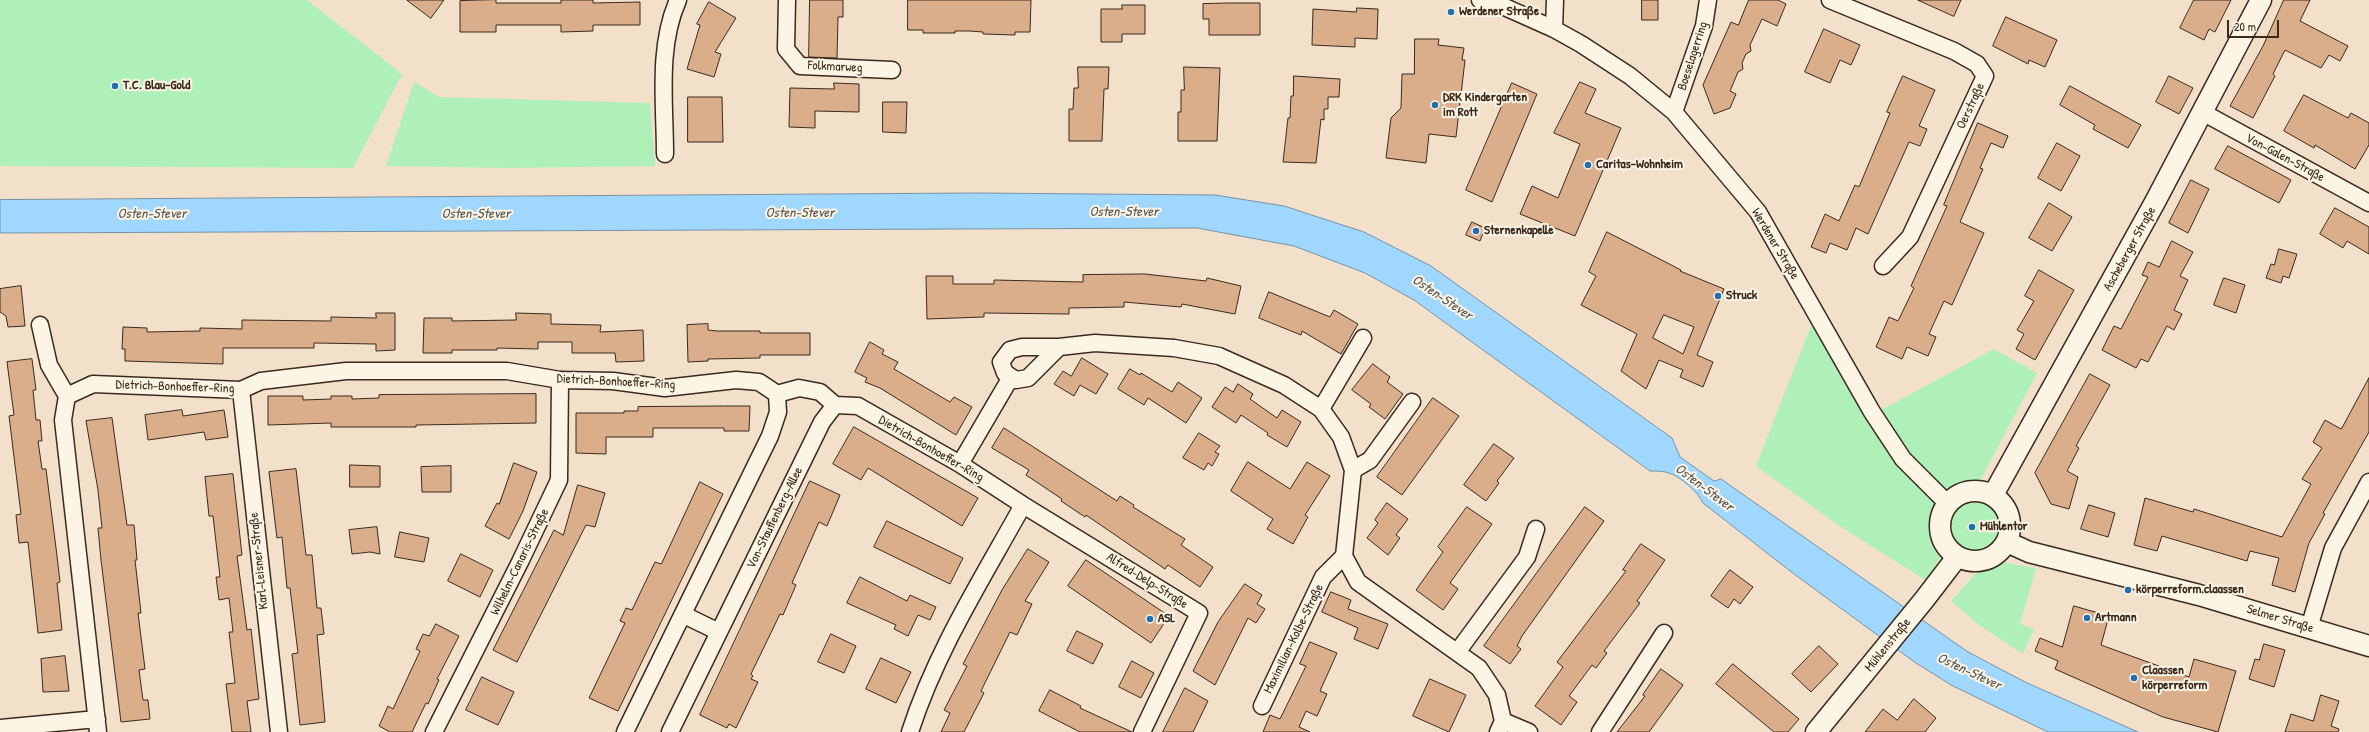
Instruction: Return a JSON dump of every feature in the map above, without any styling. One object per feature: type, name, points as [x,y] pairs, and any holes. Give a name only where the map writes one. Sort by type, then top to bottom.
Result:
[{"type":"street","points":[[665,154],[664,70],[672,14],[678,0]]},
{"type":"street","name":"Folkmarweg","points":[[787,0],[786,49],[800,66],[892,70]]},
{"type":"street","name":"Werdener Straße","points":[[1480,0],[1498,4],[1554,29],[1630,76],[1674,112],[1758,212],[1872,412],[1903,459],[1947,503]]},
{"type":"street","points":[[1554,29],[1555,0]]},
{"type":"street","name":"Boeselagerring","points":[[1674,112],[1704,26],[1708,0]]},
{"type":"street","name":"Oerstraße","points":[[1830,0],[1954,51],[1977,64],[1985,76],[1910,237],[1883,266]]},
{"type":"street","name":"Ascheberger Straße","points":[[1993,494],[2110,285],[2261,0]]},
{"type":"street","name":"Von-Galen-Straße","points":[[2202,112],[2369,203]]},
{"type":"street","points":[[0,728],[97,725],[63,420],[67,396],[49,365],[40,325]]},
{"type":"street","points":[[1322,409],[1364,338]]},
{"type":"street","points":[[1059,347],[1028,378],[1016,380],[1005,373],[1001,362],[1010,350],[1022,347],[1059,347],[1095,343],[1174,348],[1219,356],[1284,385],[1322,409],[1341,437],[1353,470],[1344,556],[1358,582],[1458,651],[1480,668],[1497,695],[1501,726],[1529,732]]},
{"type":"street","name":"Dietrich-Bonhoeffer-Ring","points":[[67,396],[93,384],[241,390],[261,381],[346,372],[507,371],[560,380],[613,381],[665,388],[736,380],[759,382],[777,394]]},
{"type":"street","points":[[960,464],[1010,377]]},
{"type":"street","name":"Wilhelm-Canaris-Straße","points":[[434,732],[520,562],[559,480],[560,380]]},
{"type":"street","points":[[625,732],[684,616],[770,436],[778,412],[777,394],[799,388],[820,392],[835,405]]},
{"type":"street","name":"Karl-Leisner-Straße","points":[[241,390],[279,732]]},
{"type":"street","points":[[1353,470],[1370,460],[1412,402]]},
{"type":"street","name":"Dietrich-Bonhoeffer-Ring","points":[[835,405],[858,406],[960,464],[1023,504]]},
{"type":"street","name":"Von-Stauffenberg-Allee","points":[[670,732],[822,422],[835,405]]},
{"type":"street","points":[[2309,628],[2333,548],[2363,508],[2369,482]]},
{"type":"street","points":[[1977,490],[1993,494],[2006,508],[2010,519],[2010,531],[2007,542],[1999,552],[1989,559],[1976,561],[1957,557],[1944,544],[1939,530],[1940,517],[1947,503],[1965,491],[1977,490]]},
{"type":"street","points":[[910,732],[918,707],[952,630],[1023,504]]},
{"type":"street","name":"Alfred-Delp-Straße","points":[[1023,504],[1199,613],[1142,732]]},
{"type":"street","points":[[1458,651],[1527,557],[1536,530]]},
{"type":"street","name":"Selmer Straße","points":[[2007,542],[2030,552],[2199,595],[2369,646]]},
{"type":"street","name":"Maximilian-Kolbe-Straße","points":[[1262,706],[1323,577],[1344,556]]},
{"type":"street","name":"Mühlenstraße","points":[[1824,729],[1957,557]]},
{"type":"street","points":[[684,616],[719,632]]},
{"type":"street","points":[[1600,732],[1664,633]]},
{"type":"green space","points":[[0,0],[307,0],[402,74],[353,168],[0,166]]},
{"type":"green space","points":[[414,82],[439,97],[650,103],[655,166],[509,168],[386,166]]},
{"type":"green space","points":[[1816,313],[1874,414],[1994,349],[2037,373],[1980,481],[1960,481],[1941,496],[1929,517],[1931,540],[1940,558],[1925,580],[1838,525],[1756,466]]},
{"type":"green space","points":[[1974,501],[1988,505],[1996,513],[2000,527],[1996,541],[1988,549],[1974,553],[1960,549],[1952,541],[1948,527],[1952,513],[1960,505]]},
{"type":"green space","points":[[1996,561],[2036,568],[2020,624],[2034,629],[2023,654],[1979,625],[1951,601],[1977,572]]},
{"type":"water","name":"Osten-Stever","points":[[975,193],[1215,195],[1284,206],[1364,232],[1431,266],[1672,438],[1680,457],[1714,481],[1721,479],[1968,652],[2025,682],[2138,732],[2048,732],[1951,685],[1913,661],[1794,574],[1703,503],[1697,494],[1684,481],[1667,472],[1650,471],[1414,300],[1365,273],[1294,246],[1197,228],[0,233],[0,200]]},
{"type":"building","points":[[407,0],[444,0],[431,18]]},
{"type":"building","points":[[496,0],[496,3],[561,3],[561,0],[593,0],[593,3],[640,2],[640,25],[593,25],[593,31],[561,32],[561,25],[496,25],[496,32],[460,32],[460,1]]},
{"type":"building","points":[[810,0],[843,0],[843,17],[838,17],[837,58],[809,57]]},
{"type":"building","points":[[908,0],[1031,0],[1030,32],[1015,32],[1015,35],[983,34],[983,32],[969,31],[955,31],[955,33],[923,33],[923,30],[908,30]]},
{"type":"building","points":[[1642,0],[1658,0],[1658,20],[1642,20]]},
{"type":"building","points":[[1749,0],[1778,0],[1786,4],[1777,26],[1762,19],[1750,45],[1751,51],[1746,54],[1742,63],[1743,69],[1738,72],[1730,91],[1736,94],[1730,108],[1714,114],[1703,85],[1731,22],[1738,25]]},
{"type":"building","points":[[1918,0],[1961,0],[1954,16]]},
{"type":"building","points":[[2194,0],[2231,0],[2215,32],[2209,29],[2204,40],[2180,28]]},
{"type":"building","points":[[2284,0],[2310,0],[2300,21],[2348,46],[2340,61],[2329,55],[2321,68],[2285,50],[2273,74],[2275,76],[2253,118],[2230,106],[2263,46]]},
{"type":"building","points":[[709,2],[736,18],[715,52],[721,54],[714,77],[687,69],[700,25],[697,24]]},
{"type":"building","points":[[1260,3],[1260,35],[1209,35],[1209,19],[1203,19],[1203,4]]},
{"type":"building","points":[[1122,5],[1145,5],[1145,34],[1122,34],[1122,42],[1101,42],[1101,9],[1122,9]]},
{"type":"building","points":[[1357,8],[1378,9],[1377,39],[1355,38],[1355,47],[1312,45],[1313,9],[1356,12]]},
{"type":"building","points":[[2006,17],[2057,40],[2045,67],[2029,60],[2028,64],[1993,46]]},
{"type":"building","points":[[1824,29],[1860,45],[1851,65],[1840,60],[1830,83],[1805,72]]},
{"type":"building","name":"DRK Kindergarten im Rott","points":[[1415,39],[1439,39],[1438,45],[1464,48],[1462,60],[1465,60],[1456,137],[1429,134],[1426,163],[1386,158],[1391,118],[1401,108],[1402,74],[1414,74]]},
{"type":"building","points":[[1078,67],[1109,67],[1108,89],[1104,89],[1102,141],[1069,141],[1069,109],[1073,109],[1074,88],[1078,88]]},
{"type":"building","points":[[1184,67],[1220,68],[1217,141],[1178,141],[1178,112],[1181,112],[1181,90],[1184,90]]},
{"type":"building","points":[[1294,76],[1340,79],[1339,97],[1328,97],[1328,109],[1324,109],[1324,120],[1321,119],[1316,163],[1283,162],[1288,118],[1290,118],[1291,96],[1293,96]]},
{"type":"building","points":[[1903,76],[1935,90],[1919,126],[1927,129],[1920,146],[1909,142],[1868,234],[1856,228],[1847,250],[1830,243],[1826,253],[1811,247],[1825,214],[1839,221],[1855,185],[1859,187],[1890,113],[1887,112]]},
{"type":"building","points":[[2169,76],[2193,88],[2179,114],[2156,102]]},
{"type":"building","name":"Caritas-Wohnheim","points":[[1580,82],[1596,89],[1585,113],[1621,128],[1575,236],[1520,214],[1532,186],[1558,198],[1580,144],[1554,133]]},
{"type":"building","points":[[834,83],[859,84],[859,112],[815,111],[815,128],[789,127],[790,88],[834,89]]},
{"type":"building","points":[[1512,83],[1537,94],[1492,202],[1466,190]]},
{"type":"building","points":[[2070,86],[2141,125],[2128,148],[2093,129],[2095,125],[2060,105]]},
{"type":"building","points":[[2304,95],[2348,118],[2351,113],[2369,123],[2369,145],[2355,169],[2315,145],[2314,148],[2284,131]]},
{"type":"building","points":[[688,97],[722,97],[723,142],[688,142]]},
{"type":"building","points":[[883,102],[907,102],[906,133],[883,132]]},
{"type":"building","points":[[1978,123],[2008,136],[2003,148],[1991,143],[1980,168],[1983,169],[1960,222],[1984,233],[1952,305],[1944,301],[1929,334],[1936,337],[1928,356],[1907,347],[1902,359],[1876,347],[1889,317],[1898,321],[1914,288],[1911,286],[1947,206],[1944,205]]},
{"type":"building","points":[[2057,143],[2080,156],[2061,191],[2038,178]]},
{"type":"building","points":[[2228,146],[2291,180],[2279,203],[2215,169]]},
{"type":"building","points":[[2191,180],[2209,189],[2188,233],[2169,223]]},
{"type":"building","points":[[2049,203],[2072,217],[2052,251],[2029,238]]},
{"type":"building","points":[[2335,208],[2369,227],[2369,254],[2347,241],[2343,248],[2320,234]]},
{"type":"building","name":"Sternenkapelle","points":[[1472,222],[1485,228],[1480,241],[1466,235]]},
{"type":"building","points":[[1607,232],[1681,270],[1680,271],[1724,289],[1697,355],[1713,362],[1703,387],[1680,377],[1683,370],[1659,360],[1646,389],[1621,371],[1637,334],[1581,305],[1596,276],[1589,272]],"holes":[[[1664,315],[1694,327],[1683,354],[1653,338]]]},
{"type":"building","points":[[2172,241],[2193,252],[2180,276],[2188,280],[2174,310],[2182,314],[2174,330],[2167,326],[2148,362],[2141,359],[2136,368],[2102,350],[2114,326],[2121,329],[2148,277],[2142,275],[2148,262],[2159,267]]},
{"type":"building","points":[[2279,249],[2297,254],[2289,278],[2283,276],[2281,283],[2266,278],[2271,264],[2274,265]]},
{"type":"building","points":[[2039,270],[2074,290],[2035,360],[2016,349],[2024,334],[2017,330],[2034,301],[2025,296]]},
{"type":"building","points":[[1145,274],[1206,281],[1207,278],[1241,286],[1235,314],[1182,304],[1181,307],[1124,302],[1124,307],[1069,308],[1069,314],[984,313],[984,317],[927,319],[926,276],[953,276],[953,284],[994,284],[994,280],[1083,282],[1083,275]]},
{"type":"building","points":[[2224,278],[2245,285],[2236,313],[2214,305]]},
{"type":"building","points":[[21,286],[25,326],[8,327],[6,316],[0,312],[0,289]]},
{"type":"building","points":[[1269,292],[1330,317],[1334,310],[1358,324],[1341,354],[1302,331],[1301,335],[1259,318]]},
{"type":"building","points":[[376,313],[395,313],[395,350],[376,351],[376,344],[314,343],[314,348],[223,348],[223,364],[125,361],[125,349],[122,349],[123,327],[147,328],[147,332],[200,331],[200,328],[242,329],[242,320],[331,321],[331,317],[376,318]]},
{"type":"building","points":[[516,313],[551,314],[551,324],[601,325],[600,332],[643,330],[644,361],[616,362],[615,353],[572,353],[572,342],[538,342],[538,349],[497,348],[497,350],[452,350],[452,353],[423,353],[424,318],[452,318],[452,321],[516,320]]},
{"type":"building","points":[[708,324],[708,330],[717,331],[810,333],[810,355],[760,355],[760,358],[708,359],[708,361],[688,362],[687,325]]},
{"type":"building","points":[[870,342],[884,350],[882,354],[898,362],[894,369],[950,402],[954,397],[972,407],[956,435],[880,388],[865,382],[867,378],[855,372]]},
{"type":"building","points":[[1082,358],[1108,374],[1096,394],[1080,385],[1074,396],[1054,384],[1063,371],[1071,376]]},
{"type":"building","points":[[32,359],[36,390],[33,390],[36,420],[40,420],[42,441],[38,441],[42,469],[46,469],[60,582],[57,583],[62,630],[38,633],[28,542],[19,543],[16,515],[21,514],[9,416],[14,415],[7,362]]},
{"type":"building","points":[[1373,364],[1390,377],[1387,382],[1403,394],[1385,419],[1369,407],[1371,404],[1352,390]]},
{"type":"building","points":[[1130,369],[1140,375],[1141,373],[1172,392],[1178,382],[1202,398],[1186,423],[1148,398],[1144,405],[1118,389]]},
{"type":"building","points":[[2090,374],[2110,385],[2076,446],[2079,448],[2067,471],[2078,477],[2069,509],[2051,504],[2035,473]]},
{"type":"building","points":[[2369,378],[2369,432],[2323,513],[2325,514],[2309,543],[2295,592],[2272,585],[2279,558],[2250,551],[2247,561],[2162,536],[2157,551],[2134,545],[2145,498],[2193,512],[2194,509],[2282,537],[2311,484],[2302,479],[2322,448],[2313,442],[2325,420],[2341,429]]},
{"type":"building","points":[[1238,384],[1253,394],[1250,399],[1277,418],[1282,410],[1301,422],[1287,447],[1267,435],[1268,433],[1241,415],[1236,423],[1212,407],[1225,387],[1233,392]]},
{"type":"building","points":[[536,394],[536,423],[416,425],[416,427],[331,427],[331,423],[268,425],[268,396],[303,396],[303,400],[331,399],[331,396],[352,396],[352,399],[379,398],[379,395]]},
{"type":"building","points":[[1433,398],[1459,416],[1402,495],[1377,477]]},
{"type":"building","points":[[750,406],[749,431],[724,431],[724,428],[653,428],[653,437],[606,437],[606,454],[576,453],[576,413],[624,413],[624,411],[638,411],[638,407]]},
{"type":"building","points":[[182,410],[183,416],[224,410],[228,437],[206,440],[204,432],[148,440],[145,415]]},
{"type":"building","points":[[112,418],[127,525],[134,525],[137,560],[135,560],[141,613],[138,613],[145,669],[139,670],[143,700],[148,700],[150,719],[121,722],[101,560],[98,528],[102,528],[98,490],[86,421]]},
{"type":"building","points":[[854,427],[978,498],[962,526],[868,468],[861,480],[833,464]]},
{"type":"building","points":[[1004,428],[1117,501],[1120,496],[1134,505],[1133,507],[1185,539],[1181,545],[1213,567],[1200,587],[1168,565],[1165,569],[1086,515],[1085,517],[1061,501],[1062,499],[1026,475],[1029,470],[992,448]]},
{"type":"building","points":[[1199,433],[1220,446],[1215,452],[1219,454],[1212,466],[1208,463],[1204,470],[1183,458]]},
{"type":"building","points":[[1494,444],[1514,458],[1497,481],[1499,483],[1486,501],[1464,485]]},
{"type":"building","points":[[1248,462],[1290,489],[1307,462],[1330,476],[1305,515],[1308,517],[1293,544],[1267,529],[1273,519],[1231,491]]},
{"type":"building","points":[[514,463],[537,472],[523,511],[509,539],[485,526],[497,503],[499,504]]},
{"type":"building","points":[[350,465],[380,466],[380,487],[350,487]]},
{"type":"building","points":[[451,466],[451,492],[422,492],[421,467]]},
{"type":"building","points":[[296,469],[306,555],[312,555],[317,608],[321,608],[324,634],[317,635],[325,722],[300,725],[292,654],[298,653],[290,588],[287,588],[282,537],[277,538],[269,472]]},
{"type":"building","points":[[233,474],[242,555],[237,556],[247,630],[251,629],[259,699],[247,701],[251,732],[232,732],[226,684],[235,683],[229,632],[233,632],[229,598],[219,600],[216,577],[220,577],[213,516],[209,516],[205,477]]},
{"type":"building","points":[[810,481],[840,495],[827,526],[819,522],[792,583],[796,585],[783,615],[780,614],[751,674],[753,676],[751,679],[758,682],[736,728],[729,724],[727,728],[700,715]]},
{"type":"building","points":[[700,482],[723,494],[618,711],[589,698],[625,623],[620,621],[626,608],[632,610],[655,562],[661,564]]},
{"type":"building","points":[[578,485],[605,493],[595,527],[586,525],[517,662],[493,650],[554,530],[563,535]]},
{"type":"building","points":[[1387,503],[1408,519],[1396,535],[1400,538],[1388,555],[1367,538],[1378,523],[1375,520]]},
{"type":"building","points":[[2089,505],[2115,513],[2108,537],[2081,529]]},
{"type":"building","points":[[1467,507],[1492,524],[1450,583],[1458,589],[1443,610],[1416,590],[1443,552],[1438,547]]},
{"type":"building","points":[[1585,507],[1604,521],[1522,636],[1517,646],[1521,649],[1510,664],[1484,646]]},
{"type":"building","points":[[887,521],[963,558],[950,584],[874,547]]},
{"type":"building","points":[[377,527],[380,554],[370,552],[352,554],[349,530]]},
{"type":"building","points":[[400,532],[429,538],[424,562],[395,557]]},
{"type":"building","points":[[1641,544],[1665,560],[1637,601],[1640,603],[1604,651],[1607,653],[1596,668],[1592,665],[1569,696],[1577,702],[1561,725],[1535,706],[1563,667],[1557,662],[1626,571],[1623,570]]},
{"type":"building","points":[[1028,549],[1049,562],[1025,601],[1032,604],[1017,635],[1010,632],[981,691],[984,693],[964,732],[941,732],[950,713],[944,710],[967,666],[963,664],[1002,590]]},
{"type":"building","points":[[461,554],[493,570],[480,597],[448,581]]},
{"type":"building","points":[[1086,560],[1169,616],[1151,643],[1068,586]]},
{"type":"building","points":[[1730,570],[1753,587],[1740,604],[1734,599],[1728,608],[1711,596]]},
{"type":"building","points":[[860,577],[907,601],[910,595],[936,607],[930,620],[918,615],[908,636],[894,629],[896,625],[847,603]]},
{"type":"building","points":[[1245,584],[1262,595],[1257,604],[1265,609],[1256,623],[1248,618],[1215,685],[1193,671],[1218,622]]},
{"type":"building","points":[[1331,592],[1351,600],[1348,609],[1388,624],[1378,649],[1354,639],[1358,628],[1322,612]]},
{"type":"building","points":[[2074,606],[2109,616],[2101,645],[2189,677],[2194,659],[2236,671],[2218,732],[2163,717],[2055,669],[2058,661],[2035,651],[2040,638],[2062,647]]},
{"type":"building","points":[[436,624],[459,636],[437,679],[439,680],[428,704],[426,703],[412,732],[390,732],[379,726],[388,706],[393,709],[420,651],[416,649],[423,634],[429,636]]},
{"type":"building","points":[[1077,631],[1103,644],[1093,664],[1067,651]]},
{"type":"building","points":[[831,634],[856,646],[844,673],[818,662]]},
{"type":"building","points":[[1310,642],[1337,653],[1320,691],[1327,694],[1317,716],[1306,711],[1299,727],[1310,732],[1263,732],[1270,715],[1280,719],[1306,666],[1300,664]]},
{"type":"building","points":[[2264,644],[2285,650],[2274,687],[2249,679],[2255,659],[2259,660]]},
{"type":"building","points":[[1819,646],[1838,664],[1811,692],[1792,674]]},
{"type":"building","points":[[65,656],[69,691],[43,692],[41,659]]},
{"type":"building","points":[[881,658],[911,672],[896,703],[866,689]]},
{"type":"building","points":[[1132,661],[1154,673],[1141,698],[1119,687]]},
{"type":"building","points":[[1733,664],[1799,719],[1788,732],[1774,732],[1716,684]]},
{"type":"building","points":[[1661,669],[1683,685],[1649,732],[1617,732],[1645,696],[1643,695]]},
{"type":"building","points":[[482,677],[514,692],[498,725],[466,710]]},
{"type":"building","points":[[1430,679],[1466,695],[1449,732],[1413,716]]},
{"type":"building","points":[[1185,688],[1208,701],[1193,732],[1163,732]]},
{"type":"building","points":[[1050,690],[1081,706],[1080,708],[1132,732],[1080,732],[1039,711]]},
{"type":"building","points":[[2321,695],[2339,701],[2331,726],[2339,729],[2338,732],[2285,732],[2291,714],[2313,721]]},
{"type":"building","points":[[1914,699],[1936,718],[1925,732],[1865,732],[1883,709],[1897,720]]},
{"type":"place","name":"Werdener Straße","points":[[1451,12]]},
{"type":"place","name":"T.C. Blau-Gold","points":[[115,86]]},
{"type":"place","name":"DRK Kindergarten im Rott","points":[[1435,105]]},
{"type":"place","name":"Caritas-Wohnheim","points":[[1588,165]]},
{"type":"place","name":"Sternenkapelle","points":[[1476,231]]},
{"type":"place","name":"Struck","points":[[1718,296]]},
{"type":"place","name":"Mühlentor","points":[[1972,527]]},
{"type":"place","name":"körperreform.claassen","points":[[2128,590]]},
{"type":"place","name":"Artmann","points":[[2087,618]]},
{"type":"place","name":"ASL","points":[[1150,619]]},
{"type":"place","name":"Claassen körperreform","points":[[2134,678]]}]
